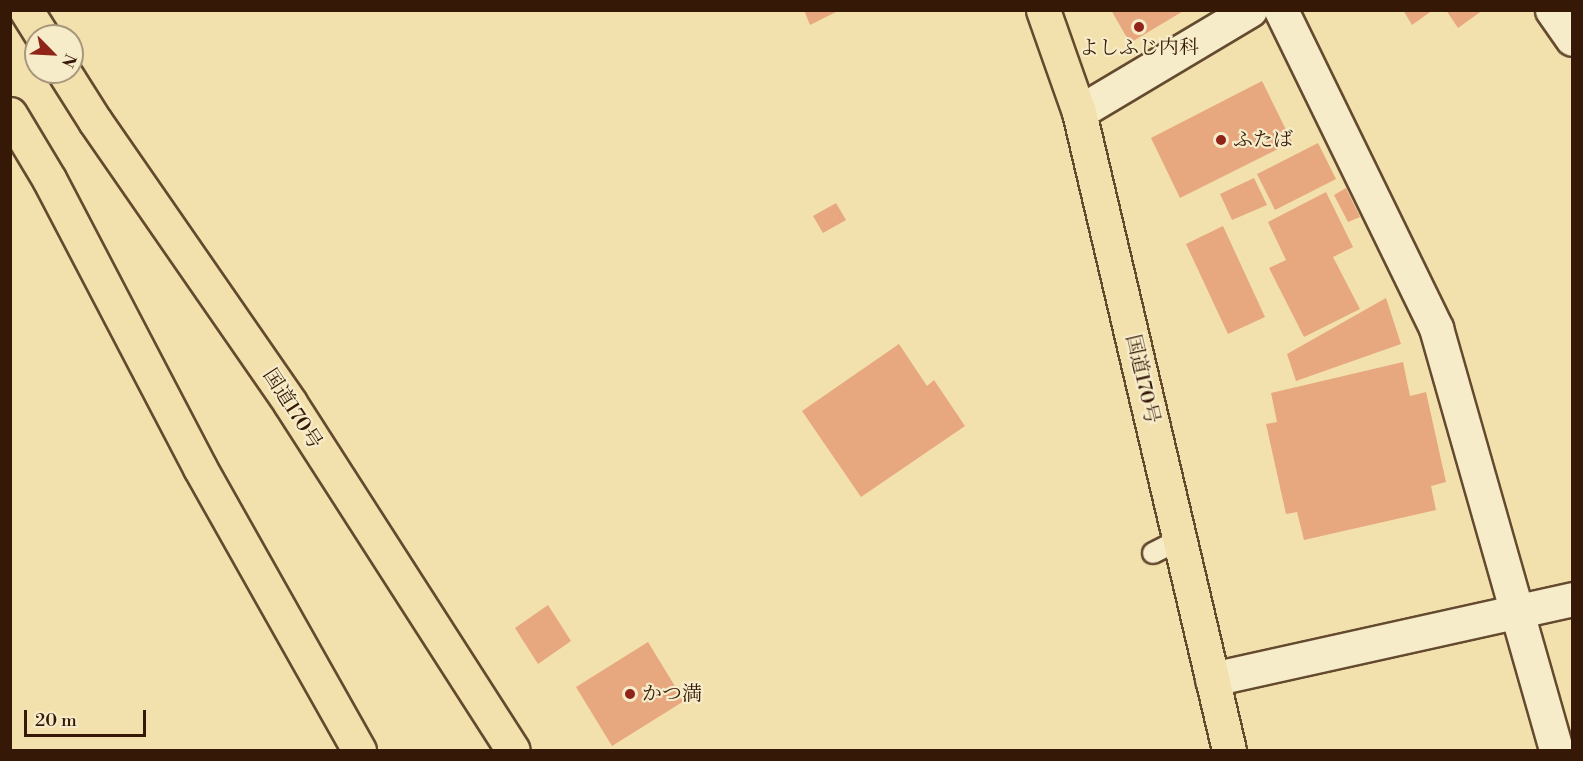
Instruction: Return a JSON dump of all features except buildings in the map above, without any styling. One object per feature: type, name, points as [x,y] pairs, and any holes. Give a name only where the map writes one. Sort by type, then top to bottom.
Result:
[{"type":"highway","points":[[26,10],[35,24]]},
{"type":"highway","name":"国道170号","points":[[1043,10],[1078,112],[1166,546],[1212,679],[1229,750]]},
{"type":"highway","name":"国道170号","points":[[71,84],[94,121],[290,404],[513,750]]},
{"type":"highway","points":[[10,114],[49,179],[200,468],[359,750]]},
{"type":"street","points":[[1281,10],[1436,328],[1556,750]]},
{"type":"street","points":[[1552,10],[1572,39]]},
{"type":"street","points":[[1078,112],[1233,15]]},
{"type":"street","points":[[1212,679],[1572,599]]},
{"type":"place","name":"よしふじ内科","points":[[1139,27]]},
{"type":"place","name":"ふたば","points":[[1221,140]]},
{"type":"place","name":"かつ満","points":[[630,694]]}]
